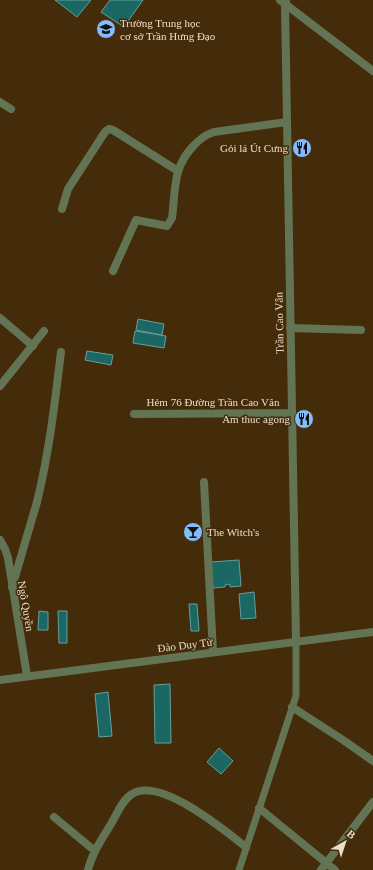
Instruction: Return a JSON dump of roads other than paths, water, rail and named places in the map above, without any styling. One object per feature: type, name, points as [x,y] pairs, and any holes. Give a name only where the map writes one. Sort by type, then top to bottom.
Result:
[{"type":"street","points":[[283,1],[373,71]]},
{"type":"street","name":"Trần Cao Vân","points":[[283,1],[287,122],[296,641]]},
{"type":"street","points":[[0,102],[11,109]]},
{"type":"street","points":[[113,271],[136,220],[167,226],[169,224],[172,218],[178,171],[186,156],[199,139],[206,134],[287,122]]},
{"type":"street","points":[[62,209],[68,189],[105,132],[109,129],[113,130],[178,171]]},
{"type":"street","points":[[0,318],[33,346]]},
{"type":"street","points":[[290,328],[361,330]]},
{"type":"street","points":[[0,386],[44,331]]},
{"type":"street","points":[[12,587],[37,502],[44,469],[52,427],[61,352]]},
{"type":"street","name":"Hẻm 76 Đường Trần Cao Vân","points":[[134,414],[292,413]]},
{"type":"street","points":[[204,482],[213,652]]},
{"type":"street","name":"Ngô Quyền","points":[[0,540],[8,558],[28,676]]},
{"type":"street","name":"Đào Duy Từ","points":[[0,680],[373,632]]},
{"type":"street","points":[[292,708],[344,740],[373,761]]},
{"type":"street","points":[[88,870],[95,851],[126,798],[132,794],[145,790],[178,801],[193,808],[209,818],[246,847]]},
{"type":"street","points":[[321,870],[373,802]]},
{"type":"street","points":[[259,808],[335,870]]},
{"type":"street","points":[[54,817],[95,851]]},
{"type":"lane","points":[[239,870],[296,696],[296,641]]},
{"type":"place","name":"Trường Trung học cơ sở Trần Hưng Đạo","points":[[106,29]]},
{"type":"place","name":"Gỏi lá Út Cưng","points":[[302,148]]},
{"type":"place","name":"Am thuc agong","points":[[304,419]]},
{"type":"place","name":"The Witch's","points":[[193,532]]}]
